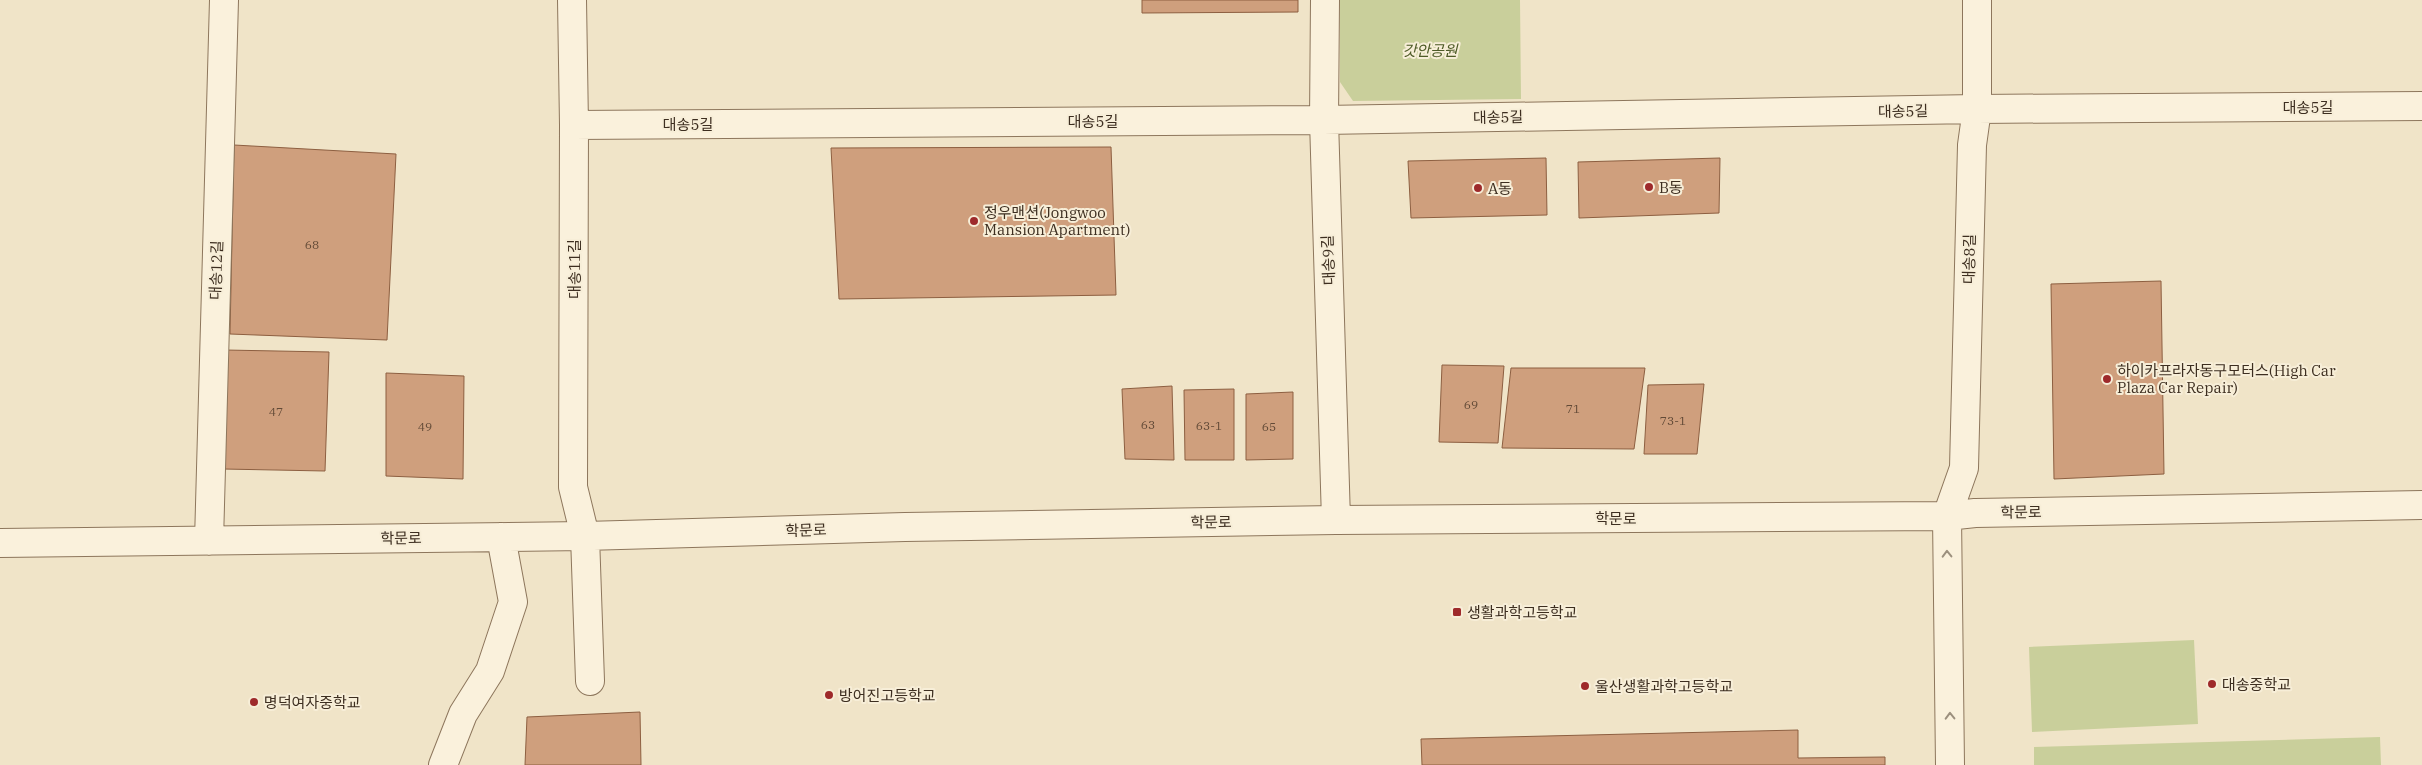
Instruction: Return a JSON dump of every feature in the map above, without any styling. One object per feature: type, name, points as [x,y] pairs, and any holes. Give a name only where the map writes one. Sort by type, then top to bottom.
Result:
[{"type":"street","name":"대송12길","points":[[209,541],[224,0]]},
{"type":"street","name":"대송11길","points":[[572,0],[574,125],[573,487],[586,536],[590,681]]},
{"type":"street","name":"대송9길","points":[[1325,0],[1324,120],[1336,520]]},
{"type":"street","name":"대송8길","points":[[1947,516],[1964,468],[1972,145],[1977,109],[1977,0]]},
{"type":"street","name":"대송5길","points":[[574,125],[1324,120],[1977,109],[2422,106]]},
{"type":"street","name":"학문로","points":[[0,543],[586,536],[914,527],[1336,520],[1947,516],[1985,513],[2422,506]]},
{"type":"street","points":[[1947,516],[1950,765]]},
{"type":"street","points":[[443,765],[463,714],[490,671],[513,602],[501,537]]},
{"type":"green space","name":"갓안공원","points":[[1340,0],[1520,0],[1521,99],[1353,101],[1340,82]]},
{"type":"green space","points":[[2194,640],[2198,724],[2032,732],[2029,647]]},
{"type":"green space","points":[[2380,737],[2381,765],[2034,765],[2034,747]]},
{"type":"building","points":[[1142,0],[1298,0],[1298,12],[1142,13]]},
{"type":"building","points":[[234,145],[396,154],[387,340],[230,334]]},
{"type":"building","name":"정우맨션(Jongwoo Mansion Apartment)","points":[[1111,147],[1116,295],[839,299],[831,148]]},
{"type":"building","name":"A동","points":[[1546,158],[1547,215],[1411,218],[1408,161]]},
{"type":"building","name":"B동","points":[[1720,158],[1719,213],[1579,218],[1578,162]]},
{"type":"building","name":"하이카프라자동구모터스(High Car Plaza Car Repair)","points":[[2161,281],[2164,474],[2054,479],[2051,284]]},
{"type":"building","points":[[225,350],[329,352],[325,471],[223,469]]},
{"type":"building","points":[[1442,365],[1504,366],[1498,443],[1439,442]]},
{"type":"building","points":[[1511,368],[1645,368],[1634,449],[1502,448]]},
{"type":"building","points":[[386,373],[464,376],[463,479],[386,476]]},
{"type":"building","points":[[1704,384],[1697,454],[1644,454],[1648,385]]},
{"type":"building","points":[[1172,386],[1174,460],[1125,459],[1122,389]]},
{"type":"building","points":[[1234,389],[1234,460],[1185,460],[1184,390]]},
{"type":"building","points":[[1293,392],[1293,459],[1246,460],[1246,394]]},
{"type":"building","points":[[640,712],[641,765],[525,765],[527,717]]},
{"type":"building","points":[[1798,730],[1798,758],[1885,757],[1885,765],[1422,765],[1421,739]]},
{"type":"place","name":"B동","points":[[1649,187]]},
{"type":"place","name":"A동","points":[[1478,188]]},
{"type":"place","name":"정우맨션(Jongwoo Mansion Apartment)","points":[[974,221]]},
{"type":"place","name":"하이카프라자동구모터스(High Car Plaza Car Repair)","points":[[2107,379]]},
{"type":"place","name":"생활과학고등학교","points":[[1457,612]]},
{"type":"place","name":"대송중학교","points":[[2212,684]]},
{"type":"place","name":"울산생활과학고등학교","points":[[1585,686]]},
{"type":"place","name":"방어진고등학교","points":[[829,695]]},
{"type":"place","name":"명덕여자중학교","points":[[254,702]]}]
